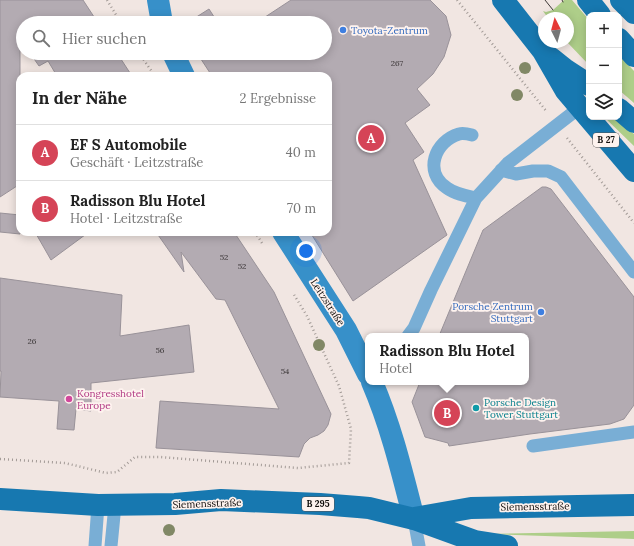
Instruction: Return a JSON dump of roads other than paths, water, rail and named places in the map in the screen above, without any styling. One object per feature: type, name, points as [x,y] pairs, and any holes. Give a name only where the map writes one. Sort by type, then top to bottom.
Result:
[{"type":"main road","points":[[158,0],[161,16]]},
{"type":"main road","points":[[503,0],[543,51],[556,63],[588,84]]},
{"type":"main road","points":[[588,0],[598,12]]},
{"type":"main road","points":[[621,0],[634,13]]},
{"type":"main road","points":[[622,42],[634,56]]},
{"type":"main road","name":"B 27","points":[[543,51],[566,91],[634,171]]},
{"type":"main road","points":[[176,60],[182,72]]},
{"type":"main road","points":[[622,112],[634,122]]},
{"type":"main road","name":"Leitzstraße","points":[[286,236],[346,330],[365,367]]},
{"type":"main road","name":"Leitzstraße","points":[[373,385],[382,405],[414,518]]},
{"type":"main road","name":"Siemensstraße","points":[[0,499],[106,505],[175,504],[221,500],[320,504],[369,508],[414,518],[475,541],[507,546]]},
{"type":"main road","name":"Siemensstraße","points":[[414,518],[471,508],[634,505]]},
{"type":"lane","points":[[410,333],[476,198],[508,163],[579,108]]},
{"type":"lane","points":[[472,135],[460,134],[443,142],[434,160],[434,172],[446,188],[456,193],[476,198]]},
{"type":"lane","points":[[501,170],[516,174],[533,171],[548,171],[561,177],[634,272]]},
{"type":"lane","points":[[533,446],[634,432]]},
{"type":"lane","points":[[95,546],[106,505]]},
{"type":"lane","points":[[106,505],[111,546]]},
{"type":"lane","points":[[414,518],[419,546]]},
{"type":"tram line","points":[[545,0],[553,10]]},
{"type":"place","name":"Toyota-Zentrum","points":[[343,30]]},
{"type":"place","name":"EF S Automobile","points":[[371,138]]},
{"type":"place","name":"Porsche Zentrum Stuttgart","points":[[541,312]]},
{"type":"place","name":"Kongresshotel Europe","points":[[69,399]]},
{"type":"place","name":"Porsche Design Tower Stuttgart","points":[[476,408]]},
{"type":"place","name":"Radisson Blu Hotel","points":[[447,413]]}]
